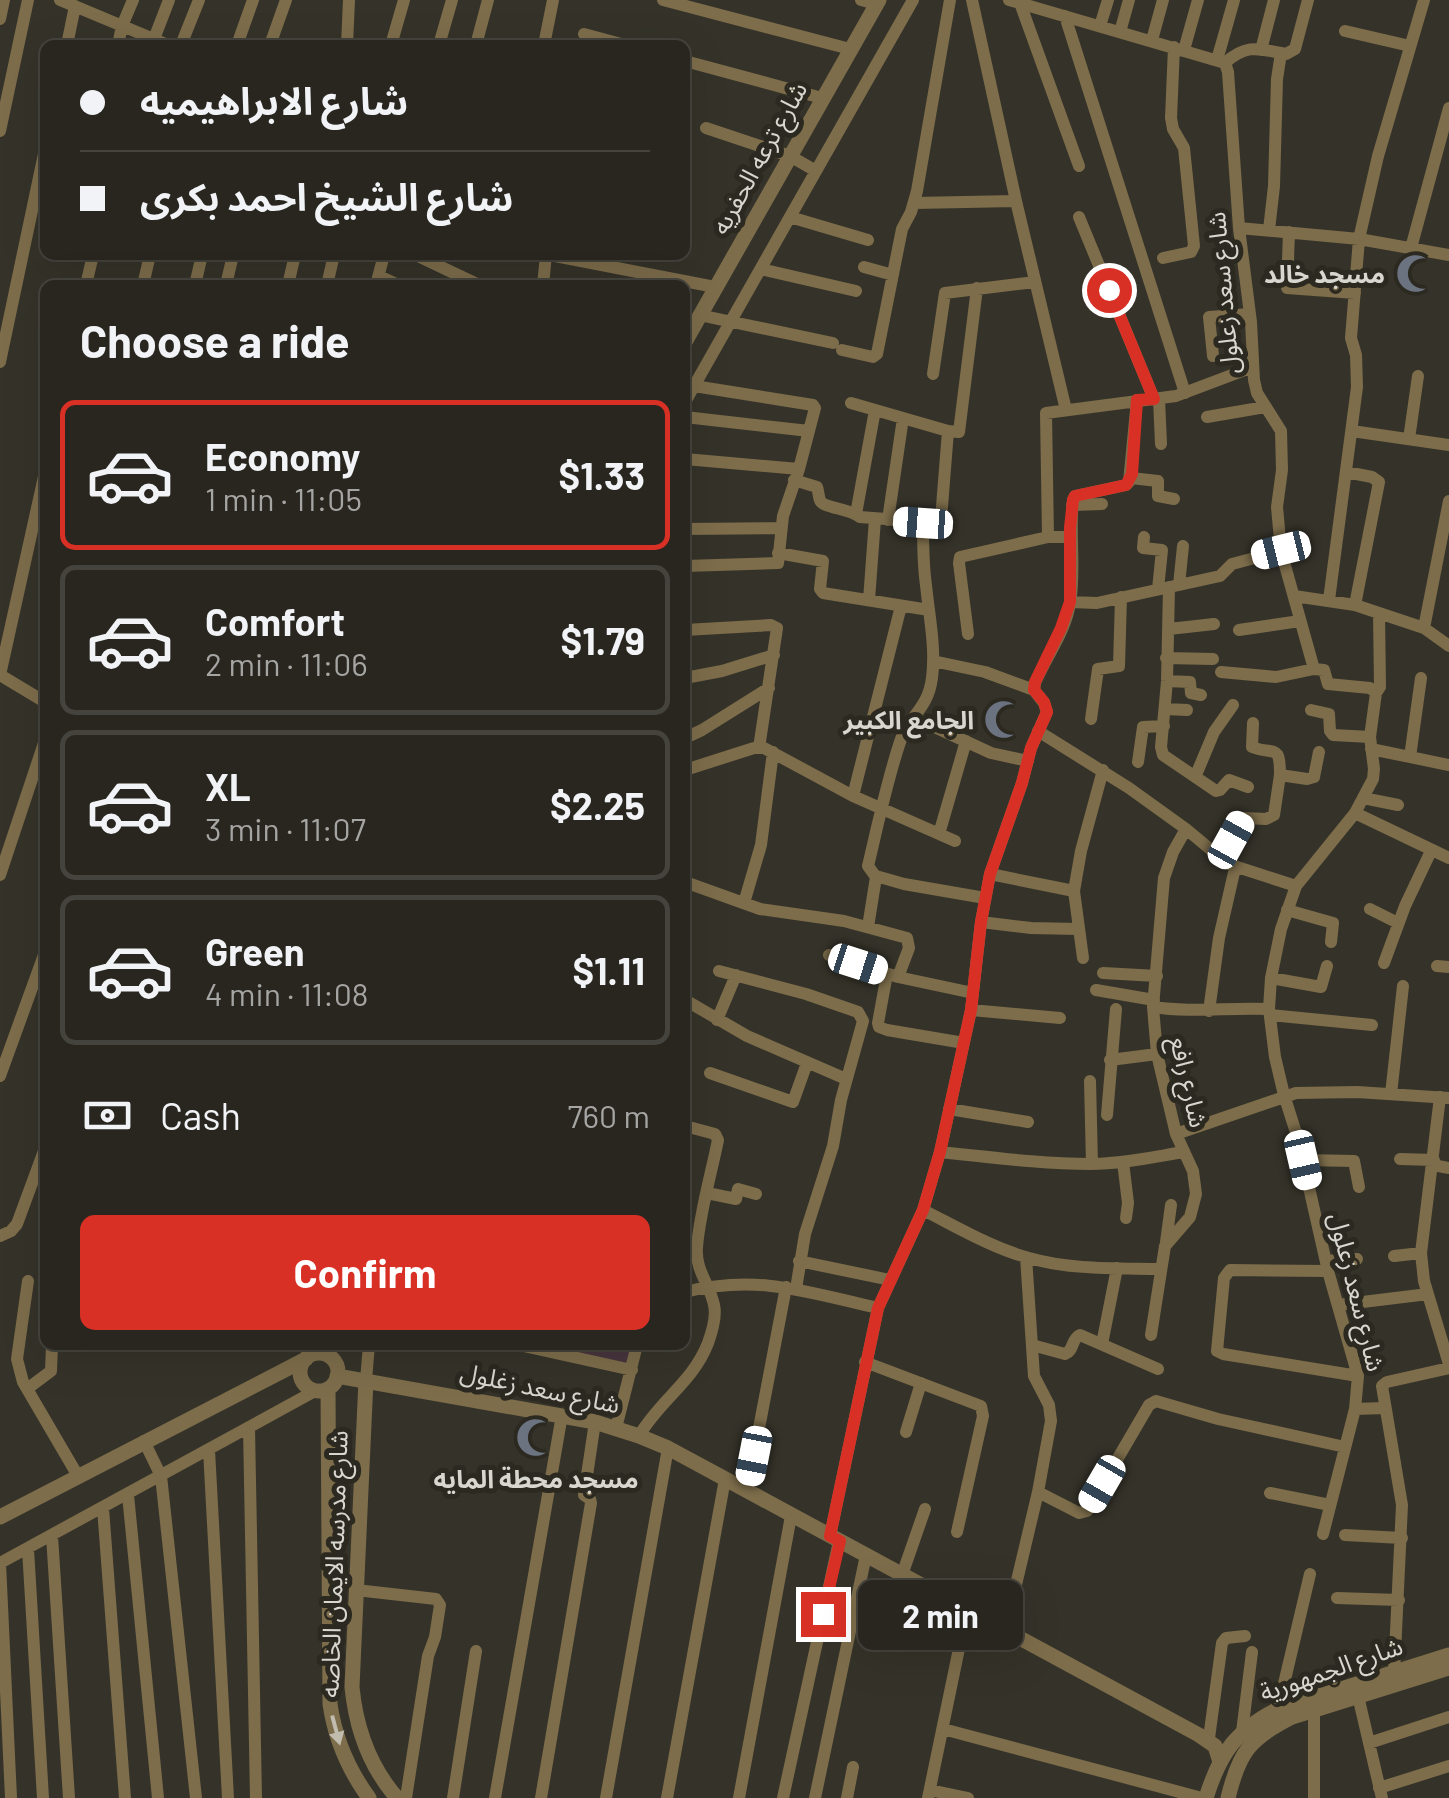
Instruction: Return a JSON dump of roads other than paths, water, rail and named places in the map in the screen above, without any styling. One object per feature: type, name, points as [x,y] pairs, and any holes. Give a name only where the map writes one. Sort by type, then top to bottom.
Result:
[{"type":"street","points":[[0,20],[4,0]]},
{"type":"street","points":[[0,132],[28,0]]},
{"type":"street","points":[[119,40],[133,0]]},
{"type":"street","points":[[161,40],[170,0]]},
{"type":"street","points":[[183,40],[199,0]]},
{"type":"street","points":[[239,40],[252,0]]},
{"type":"street","points":[[272,40],[286,0]]},
{"type":"street","points":[[347,40],[349,0]]},
{"type":"street","points":[[392,40],[404,0]]},
{"type":"street","points":[[440,40],[452,0]]},
{"type":"street","points":[[477,40],[488,0]]},
{"type":"street","points":[[545,40],[553,0]]},
{"type":"street","points":[[663,0],[850,49]]},
{"type":"street","points":[[690,393],[913,0]]},
{"type":"street","points":[[700,315],[877,354],[902,229],[914,203],[950,0]]},
{"type":"street","points":[[972,0],[1066,410]]},
{"type":"street","points":[[1100,26],[1108,0]]},
{"type":"street","points":[[1120,32],[1129,0]]},
{"type":"street","points":[[1152,40],[1163,0]]},
{"type":"street","points":[[1163,258],[1191,252],[1194,246],[1184,148],[1171,118],[1179,48],[1198,0]]},
{"type":"street","points":[[1221,62],[1234,0]]},
{"type":"street","points":[[1261,50],[1274,0]]},
{"type":"street","points":[[1078,166],[1021,2],[1051,6],[1065,16],[1221,62],[1241,50],[1286,54],[1295,49],[1308,0]]},
{"type":"street","points":[[1329,600],[1357,371],[1351,338],[1359,239],[1374,170],[1424,0]]},
{"type":"street","name":"شارع ترعه الحفريه","points":[[690,333],[850,49],[872,1]]},
{"type":"street","points":[[67,40],[69,3],[156,40]]},
{"type":"street","points":[[1065,16],[1185,394]]},
{"type":"street","points":[[1345,32],[1410,46]]},
{"type":"street","points":[[584,34],[606,40]]},
{"type":"street","points":[[1269,230],[1281,53]]},
{"type":"street","points":[[690,62],[822,98]]},
{"type":"street","name":"شارع سعد زعلول","points":[[1221,62],[1228,72],[1256,393],[1282,431],[1277,507],[1281,550],[1314,669]]},
{"type":"street","points":[[1410,248],[1449,108]]},
{"type":"street","points":[[706,128],[790,156],[816,170]]},
{"type":"street","points":[[0,362],[40,174]]},
{"type":"street","points":[[914,203],[1016,202]]},
{"type":"street","points":[[1079,216],[1156,399],[1162,444]]},
{"type":"street","points":[[790,217],[868,240]]},
{"type":"street","points":[[1239,228],[1359,239],[1449,254]]},
{"type":"street","points":[[1288,232],[1289,289],[1355,293]]},
{"type":"street","points":[[426,260],[468,280]]},
{"type":"street","points":[[574,260],[678,280]]},
{"type":"street","points":[[864,267],[893,275]]},
{"type":"street","points":[[761,268],[856,291]]},
{"type":"street","points":[[690,282],[715,287]]},
{"type":"street","points":[[933,374],[946,293],[1034,282]]},
{"type":"street","points":[[852,403],[958,432],[977,288]]},
{"type":"street","points":[[1213,356],[1209,317],[1250,314]]},
{"type":"street","points":[[1048,537],[1045,414],[1185,394],[1253,367]]},
{"type":"street","points":[[1409,439],[1418,376]]},
{"type":"street","points":[[690,566],[779,561],[780,528],[815,408],[694,386]]},
{"type":"street","points":[[1034,690],[1070,602],[1070,537],[1075,496],[1126,485],[1131,478],[1137,400]]},
{"type":"street","points":[[1207,416],[1265,408]]},
{"type":"street","points":[[856,514],[875,410]]},
{"type":"street","points":[[690,418],[809,431]]},
{"type":"street","points":[[869,600],[903,418]]},
{"type":"street","points":[[690,460],[796,474],[817,486],[824,504],[881,520],[930,523],[941,518],[948,431]]},
{"type":"street","points":[[1352,431],[1449,445]]},
{"type":"street","points":[[1346,472],[1378,482],[1355,605]]},
{"type":"street","points":[[1131,478],[1157,481],[1158,496],[1174,500]]},
{"type":"street","points":[[40,495],[0,675],[40,699]]},
{"type":"street","points":[[1424,628],[1449,501]]},
{"type":"street","points":[[1072,505],[1102,504]]},
{"type":"street","points":[[930,523],[924,567],[934,661],[927,698],[901,740],[868,866],[876,876],[904,884],[985,898]]},
{"type":"street","points":[[690,528],[780,528]]},
{"type":"street","points":[[968,634],[960,557],[1048,537],[1070,537]]},
{"type":"street","points":[[1144,537],[1143,548],[1162,550],[1169,587],[1163,755],[1216,791],[1229,780],[1248,787]]},
{"type":"street","points":[[1169,587],[1184,546]]},
{"type":"street","points":[[1070,602],[1097,603],[1220,576],[1232,564],[1281,550]]},
{"type":"street","points":[[778,553],[822,561],[821,592],[929,610]]},
{"type":"street","points":[[1294,596],[1355,605],[1424,628],[1449,645]]},
{"type":"street","points":[[1091,719],[1098,670],[1119,666],[1120,597]]},
{"type":"street","points":[[853,796],[901,606]]},
{"type":"street","name":"شارع سعد زعلول","points":[[1323,1534],[1355,1410],[1358,1376],[1275,1057],[1270,1012],[1272,978],[1296,886],[1355,813],[1373,780],[1370,743],[1380,686],[1379,613]]},
{"type":"street","points":[[1239,630],[1300,621]]},
{"type":"street","points":[[1169,629],[1214,624]]},
{"type":"street","points":[[690,630],[771,625],[778,630],[769,688],[761,846],[744,903]]},
{"type":"street","points":[[690,677],[774,655]]},
{"type":"street","points":[[1166,658],[1214,659]]},
{"type":"street","points":[[783,1798],[878,1308],[923,1210],[940,1152],[971,1010],[990,874],[1047,712],[1034,690],[985,672],[934,661]]},
{"type":"street","points":[[1221,672],[1276,677],[1314,669],[1325,671],[1328,684],[1370,688],[1376,693]]},
{"type":"street","points":[[1410,757],[1421,678]]},
{"type":"street","points":[[1166,681],[1190,682],[1191,694],[1200,695]]},
{"type":"street","points":[[690,736],[769,688]]},
{"type":"street","points":[[1196,775],[1214,732],[1233,705]]},
{"type":"street","points":[[1165,709],[1187,710]]},
{"type":"street","points":[[1311,710],[1329,714],[1334,735],[1449,765]]},
{"type":"street","points":[[915,718],[991,753],[1028,761]]},
{"type":"street","points":[[1221,858],[1244,818],[1266,819],[1274,815],[1280,776],[1277,752],[1252,747],[1254,723]]},
{"type":"street","points":[[1138,762],[1142,728],[1164,726]]},
{"type":"street","points":[[1038,731],[1103,770],[1235,868],[1296,886]]},
{"type":"street","points":[[939,834],[966,741]]},
{"type":"street","points":[[690,769],[766,750],[853,796],[954,841]]},
{"type":"street","points":[[1280,776],[1314,777],[1319,752]]},
{"type":"street","points":[[0,875],[40,755]]},
{"type":"street","points":[[1082,958],[1074,890],[1103,770]]},
{"type":"street","points":[[1363,798],[1398,805]]},
{"type":"street","points":[[1355,813],[1449,858]]},
{"type":"street","name":"شارع رافع","points":[[1151,1335],[1165,1246],[1183,1227],[1194,1206],[1196,1182],[1176,1134],[1158,1054],[1153,1003],[1164,878],[1172,852],[1186,829]]},
{"type":"street","points":[[1384,964],[1431,851]]},
{"type":"street","points":[[1209,1011],[1219,938],[1235,868]]},
{"type":"street","points":[[990,874],[1074,890]]},
{"type":"street","points":[[868,927],[876,876]]},
{"type":"street","points":[[690,884],[760,909],[844,921],[904,937],[909,948],[893,976],[879,1027],[964,1043]]},
{"type":"street","points":[[1370,909],[1398,923]]},
{"type":"street","points":[[1287,910],[1332,922],[1331,942]]},
{"type":"street","points":[[981,922],[1078,929]]},
{"type":"street","points":[[829,955],[893,976],[974,993]]},
{"type":"street","points":[[0,1076],[40,966]]},
{"type":"street","points":[[1272,978],[1322,986],[1327,966]]},
{"type":"street","points":[[719,971],[858,1012],[863,1021],[833,1146],[809,1215],[747,1491]]},
{"type":"street","points":[[1103,973],[1157,976]]},
{"type":"street","points":[[717,1020],[736,975]]},
{"type":"street","points":[[1391,1094],[1403,986]]},
{"type":"street","points":[[1096,990],[1176,1010],[1236,1008],[1372,1024]]},
{"type":"street","points":[[690,1003],[747,1036],[846,1080]]},
{"type":"street","points":[[1107,1115],[1116,1009]]},
{"type":"street","points":[[971,1010],[1060,1018]]},
{"type":"street","points":[[1110,1060],[1158,1054]]},
{"type":"street","points":[[710,1073],[792,1102],[807,1063]]},
{"type":"street","points":[[1090,1080],[1092,1164]]},
{"type":"street","points":[[1176,1134],[1284,1095],[1333,1092],[1445,1098],[1421,1253],[1428,1294],[1446,1337],[1449,1366],[1384,1384],[1381,1390],[1400,1486],[1402,1538],[1394,1674]]},
{"type":"street","points":[[949,1109],[1028,1122]]},
{"type":"street","points":[[639,1436],[657,1408],[688,1380],[708,1345],[714,1325],[714,1306],[698,1267],[697,1246],[717,1136],[690,1128]]},
{"type":"street","points":[[940,1152],[1092,1164],[1184,1152]]},
{"type":"street","points":[[1400,1159],[1434,1162],[1449,1168]]},
{"type":"street","points":[[1303,1160],[1354,1161],[1359,1187]]},
{"type":"street","points":[[0,1236],[12,1231],[16,1224],[40,1161]]},
{"type":"street","points":[[1123,1162],[1126,1218]]},
{"type":"street","points":[[707,1193],[736,1198],[738,1189],[756,1194]]},
{"type":"street","points":[[1165,1246],[1171,1205]]},
{"type":"street","points":[[923,1210],[1026,1258],[1050,1263],[1160,1269]]},
{"type":"street","points":[[1394,1256],[1421,1253]]},
{"type":"street","points":[[1005,1631],[1052,1413],[1034,1381],[1026,1258]]},
{"type":"street","points":[[1357,1259],[1327,1266],[1230,1270],[1224,1278],[1217,1351],[1358,1376]]},
{"type":"street","points":[[799,1261],[890,1280]]},
{"type":"street","points":[[1102,1344],[1117,1268]]},
{"type":"street","points":[[28,1281],[17,1360],[20,1375],[78,1476]]},
{"type":"street","points":[[690,1291],[740,1283],[791,1288],[878,1308]]},
{"type":"street","points":[[1338,1304],[1428,1294]]},
{"type":"street","points":[[1032,1345],[1067,1354],[1080,1336],[1158,1369]]},
{"type":"street","points":[[27,1388],[51,1372],[52,1350]]},
{"type":"street","points":[[366,1380],[369,1350]]},
{"type":"street","points":[[542,1350],[632,1370]]},
{"type":"street","points":[[616,1428],[636,1350]]},
{"type":"street","points":[[312,1353],[301,1369],[302,1379],[308,1388],[327,1385]]},
{"type":"street","points":[[0,1517],[312,1353],[330,1356],[336,1365],[327,1385],[0,1563],[11,1798]]},
{"type":"street","points":[[866,1362],[977,1404],[983,1411],[956,1532]]},
{"type":"street","name":"شارع سعد زغلول","points":[[327,1385],[366,1380],[562,1415],[616,1428],[668,1448],[1204,1737],[1216,1746],[1220,1762]]},
{"type":"street","name":"شارع مدرسه الايمان الخاصه","points":[[366,1380],[352,1687],[364,1743],[397,1798]]},
{"type":"street","points":[[906,1432],[921,1383]]},
{"type":"street","name":"شارع مدرسه الايمان الخاصه","points":[[327,1385],[330,1704],[345,1757],[369,1798]]},
{"type":"street","points":[[1038,1492],[1078,1513],[1086,1511],[1148,1405],[1156,1402],[1345,1447]]},
{"type":"street","points":[[1355,1410],[1384,1408]]},
{"type":"street","points":[[495,1798],[562,1415]]},
{"type":"street","points":[[541,1798],[591,1504],[584,1495],[595,1422]]},
{"type":"street","points":[[249,1428],[256,1798]]},
{"type":"street","points":[[144,1442],[162,1476],[196,1798]]},
{"type":"street","points":[[606,1798],[668,1448]]},
{"type":"street","points":[[208,1450],[228,1798]]},
{"type":"street","points":[[668,1798],[725,1480]]},
{"type":"street","points":[[1270,1493],[1330,1505]]},
{"type":"street","points":[[128,1494],[158,1798]]},
{"type":"street","points":[[104,1508],[125,1798]]},
{"type":"street","points":[[902,1574],[925,1509]]},
{"type":"street","points":[[740,1798],[791,1516]]},
{"type":"street","points":[[1345,1535],[1402,1538]]},
{"type":"street","points":[[52,1536],[69,1798]]},
{"type":"street","points":[[28,1549],[44,1798]]},
{"type":"street","points":[[816,1798],[866,1555]]},
{"type":"street","points":[[329,1570],[357,1572]]},
{"type":"street","points":[[1278,1709],[1310,1574]]},
{"type":"street","points":[[356,1590],[436,1598],[440,1605],[406,1798]]},
{"type":"street","points":[[1337,1598],[1399,1600]]},
{"type":"street","points":[[968,1610],[929,1794],[968,1798]]},
{"type":"street","points":[[1204,1737],[1222,1643],[1226,1638],[1246,1636]]},
{"type":"street","points":[[453,1798],[476,1651]]},
{"type":"street","points":[[1228,1798],[1243,1737],[1252,1652]]},
{"type":"street","name":"شارع الجمهورية","points":[[1243,1737],[1249,1725],[1278,1709],[1449,1654]]},
{"type":"street","name":"شارع الجمهورية","points":[[1243,1737],[1292,1717],[1449,1668]]},
{"type":"street","points":[[1358,1696],[1380,1793],[1449,1766]]},
{"type":"street","points":[[1314,1710],[1314,1798]]},
{"type":"street","points":[[1369,1743],[1449,1717]]},
{"type":"street","points":[[942,1729],[1204,1798],[1220,1762],[1243,1737]]},
{"type":"street","name":"شارع سعد زغلول","points":[[1204,1737],[1225,1741],[1243,1737]]},
{"type":"street","points":[[846,1798],[853,1767]]},
{"type":"place","name":"مسجد خالد","points":[[1415,274]]},
{"type":"place","name":"الجامع الكبير","points":[[1004,720]]},
{"type":"place","name":"مسجد محطة المايه","points":[[536,1438]]}]
